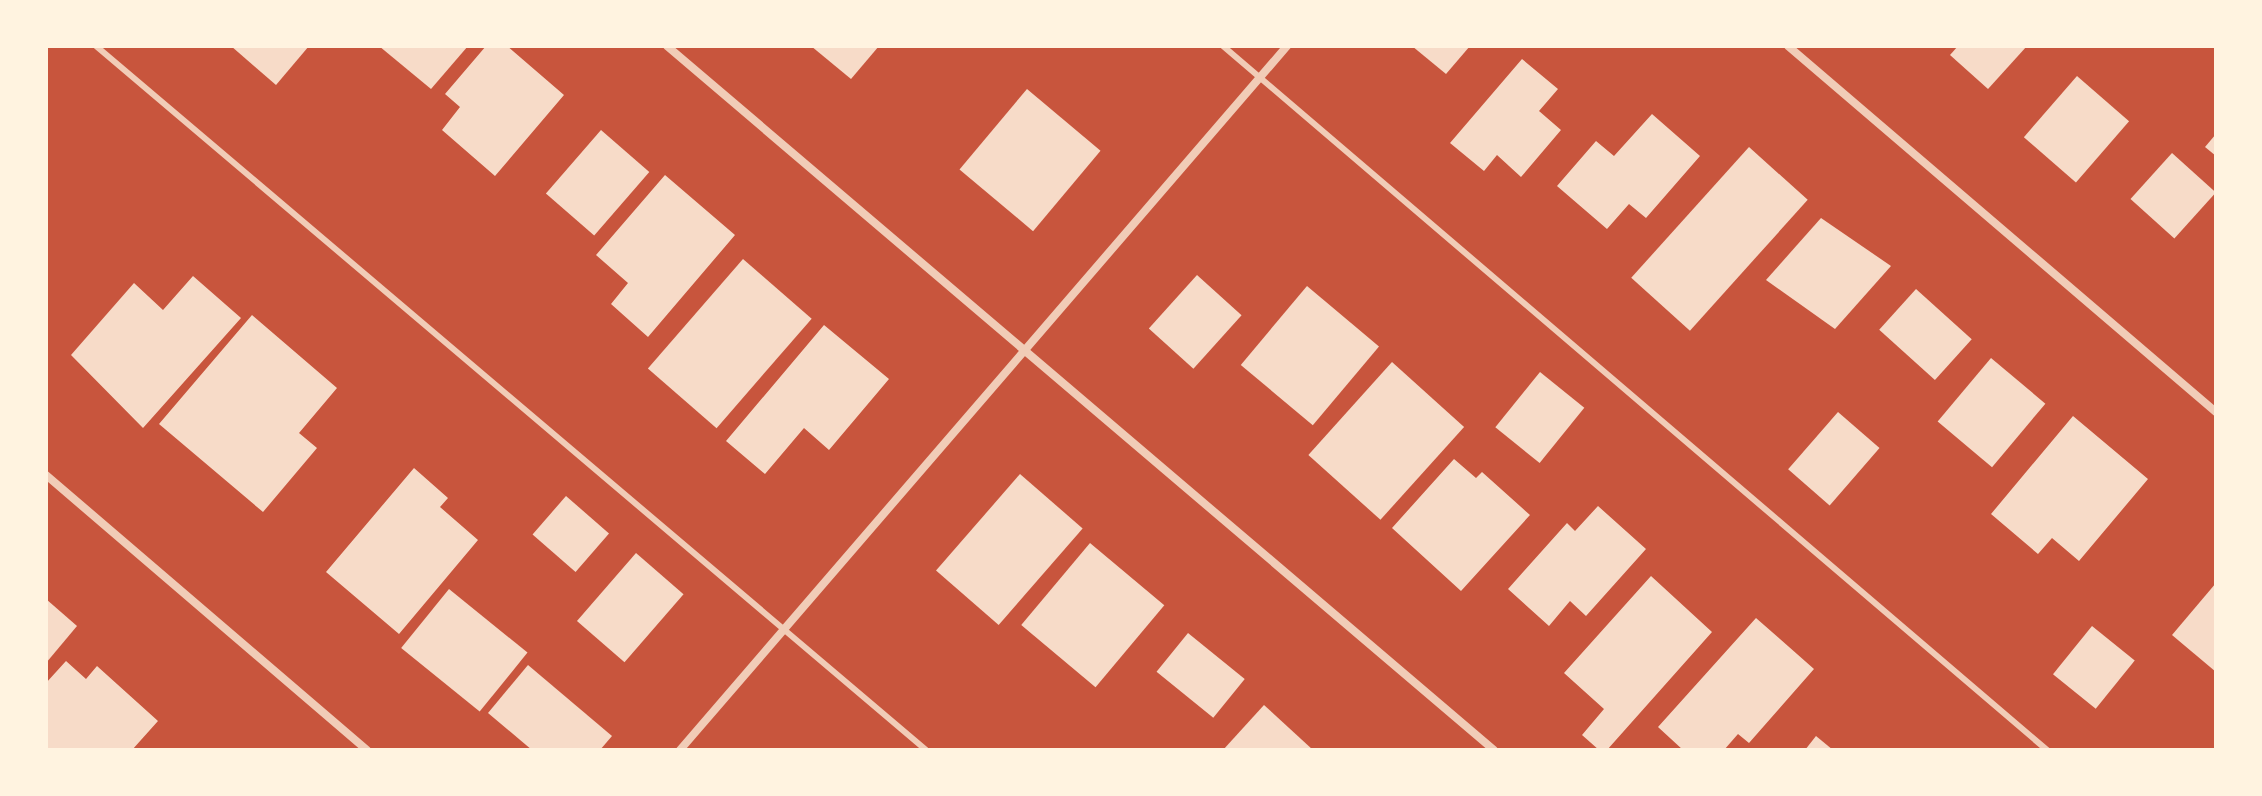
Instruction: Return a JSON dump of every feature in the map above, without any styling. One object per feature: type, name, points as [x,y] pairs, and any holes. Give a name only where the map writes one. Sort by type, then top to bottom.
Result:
[{"type":"street","points":[[667,46],[1494,750]]},
{"type":"street","points":[[680,750],[1027,352],[1287,46]]},
{"type":"street","points":[[1788,46],[2216,412]]},
{"type":"street","points":[[46,475],[367,750]]},
{"type":"lane","points":[[96,46],[926,750]]},
{"type":"lane","points":[[1223,46],[2047,750]]},
{"type":"building","points":[[231,46],[309,46],[276,85]]},
{"type":"building","points":[[379,46],[468,46],[431,89]]},
{"type":"building","points":[[486,46],[507,46],[564,95],[495,176],[442,130],[460,107],[445,94]]},
{"type":"building","points":[[811,46],[879,46],[851,79]]},
{"type":"building","points":[[1412,46],[1470,46],[1446,74]]},
{"type":"building","points":[[1958,46],[2027,46],[1988,89],[1950,55]]},
{"type":"building","points":[[1522,59],[1558,89],[1539,111],[1561,130],[1521,177],[1497,155],[1484,171],[1450,143]]},
{"type":"building","points":[[2077,76],[2129,121],[2076,182],[2024,137]]},
{"type":"building","points":[[1027,89],[1101,151],[1033,231],[960,169]]},
{"type":"building","points":[[1652,114],[1700,156],[1646,218],[1629,204],[1607,229],[1557,186],[1596,141],[1614,156]]},
{"type":"building","points":[[601,130],[649,172],[594,235],[546,193]]},
{"type":"building","points":[[2216,134],[2216,156],[2205,147]]},
{"type":"building","points":[[1749,147],[1808,200],[1690,331],[1631,278]]},
{"type":"building","points":[[2172,153],[2216,192],[2174,239],[2131,199]]},
{"type":"building","points":[[665,175],[735,235],[648,337],[611,304],[628,283],[596,255]]},
{"type":"building","points":[[1821,218],[1891,266],[1835,329],[1766,280]]},
{"type":"building","points":[[743,259],[812,319],[717,428],[648,368]]},
{"type":"building","points":[[1197,275],[1242,315],[1193,369],[1149,329]]},
{"type":"building","points":[[193,276],[241,318],[143,428],[71,355],[134,283],[163,310]]},
{"type":"building","points":[[1307,286],[1379,346],[1313,425],[1241,365]]},
{"type":"building","points":[[1916,289],[1972,339],[1935,380],[1879,330]]},
{"type":"building","points":[[252,315],[337,388],[299,433],[317,448],[263,512],[159,424]]},
{"type":"building","points":[[824,325],[889,379],[829,450],[804,428],[765,474],[726,441]]},
{"type":"building","points":[[1991,358],[2045,404],[1992,467],[1938,422]]},
{"type":"building","points":[[1392,362],[1464,427],[1380,520],[1308,455]]},
{"type":"building","points":[[1540,372],[1584,408],[1540,463],[1495,427]]},
{"type":"building","points":[[1838,412],[1880,448],[1830,505],[1788,469]]},
{"type":"building","points":[[2073,416],[2148,479],[2079,561],[2052,538],[2038,554],[1991,514]]},
{"type":"building","points":[[1454,459],[1476,478],[1482,472],[1530,515],[1461,591],[1392,528]]},
{"type":"building","points":[[414,468],[448,498],[440,507],[478,540],[399,634],[326,572]]},
{"type":"building","points":[[1020,474],[1083,528],[999,625],[936,571]]},
{"type":"building","points":[[566,496],[609,533],[576,572],[533,534]]},
{"type":"building","points":[[1598,506],[1646,549],[1586,616],[1570,601],[1549,626],[1508,589],[1567,523],[1575,531]]},
{"type":"building","points":[[1090,543],[1164,605],[1096,687],[1021,625]]},
{"type":"building","points":[[636,553],[684,594],[625,662],[577,621]]},
{"type":"building","points":[[1651,576],[1712,632],[1607,750],[1599,750],[1582,735],[1604,709],[1564,673]]},
{"type":"building","points":[[2216,583],[2216,672],[2172,635]]},
{"type":"building","points":[[449,589],[527,653],[480,712],[401,648]]},
{"type":"building","points":[[46,599],[77,626],[46,663]]},
{"type":"building","points":[[1756,618],[1814,669],[1749,743],[1738,734],[1724,750],[1683,750],[1658,727]]},
{"type":"building","points":[[2092,626],[2135,661],[2096,709],[2053,674]]},
{"type":"building","points":[[1188,633],[1245,679],[1213,718],[1157,672]]},
{"type":"building","points":[[66,661],[86,679],[97,666],[158,721],[132,750],[46,750],[46,683]]},
{"type":"building","points":[[528,665],[612,736],[600,750],[532,750],[488,713]]},
{"type":"building","points":[[1264,705],[1313,750],[1223,750]]},
{"type":"building","points":[[1816,736],[1833,750],[1805,750]]}]
